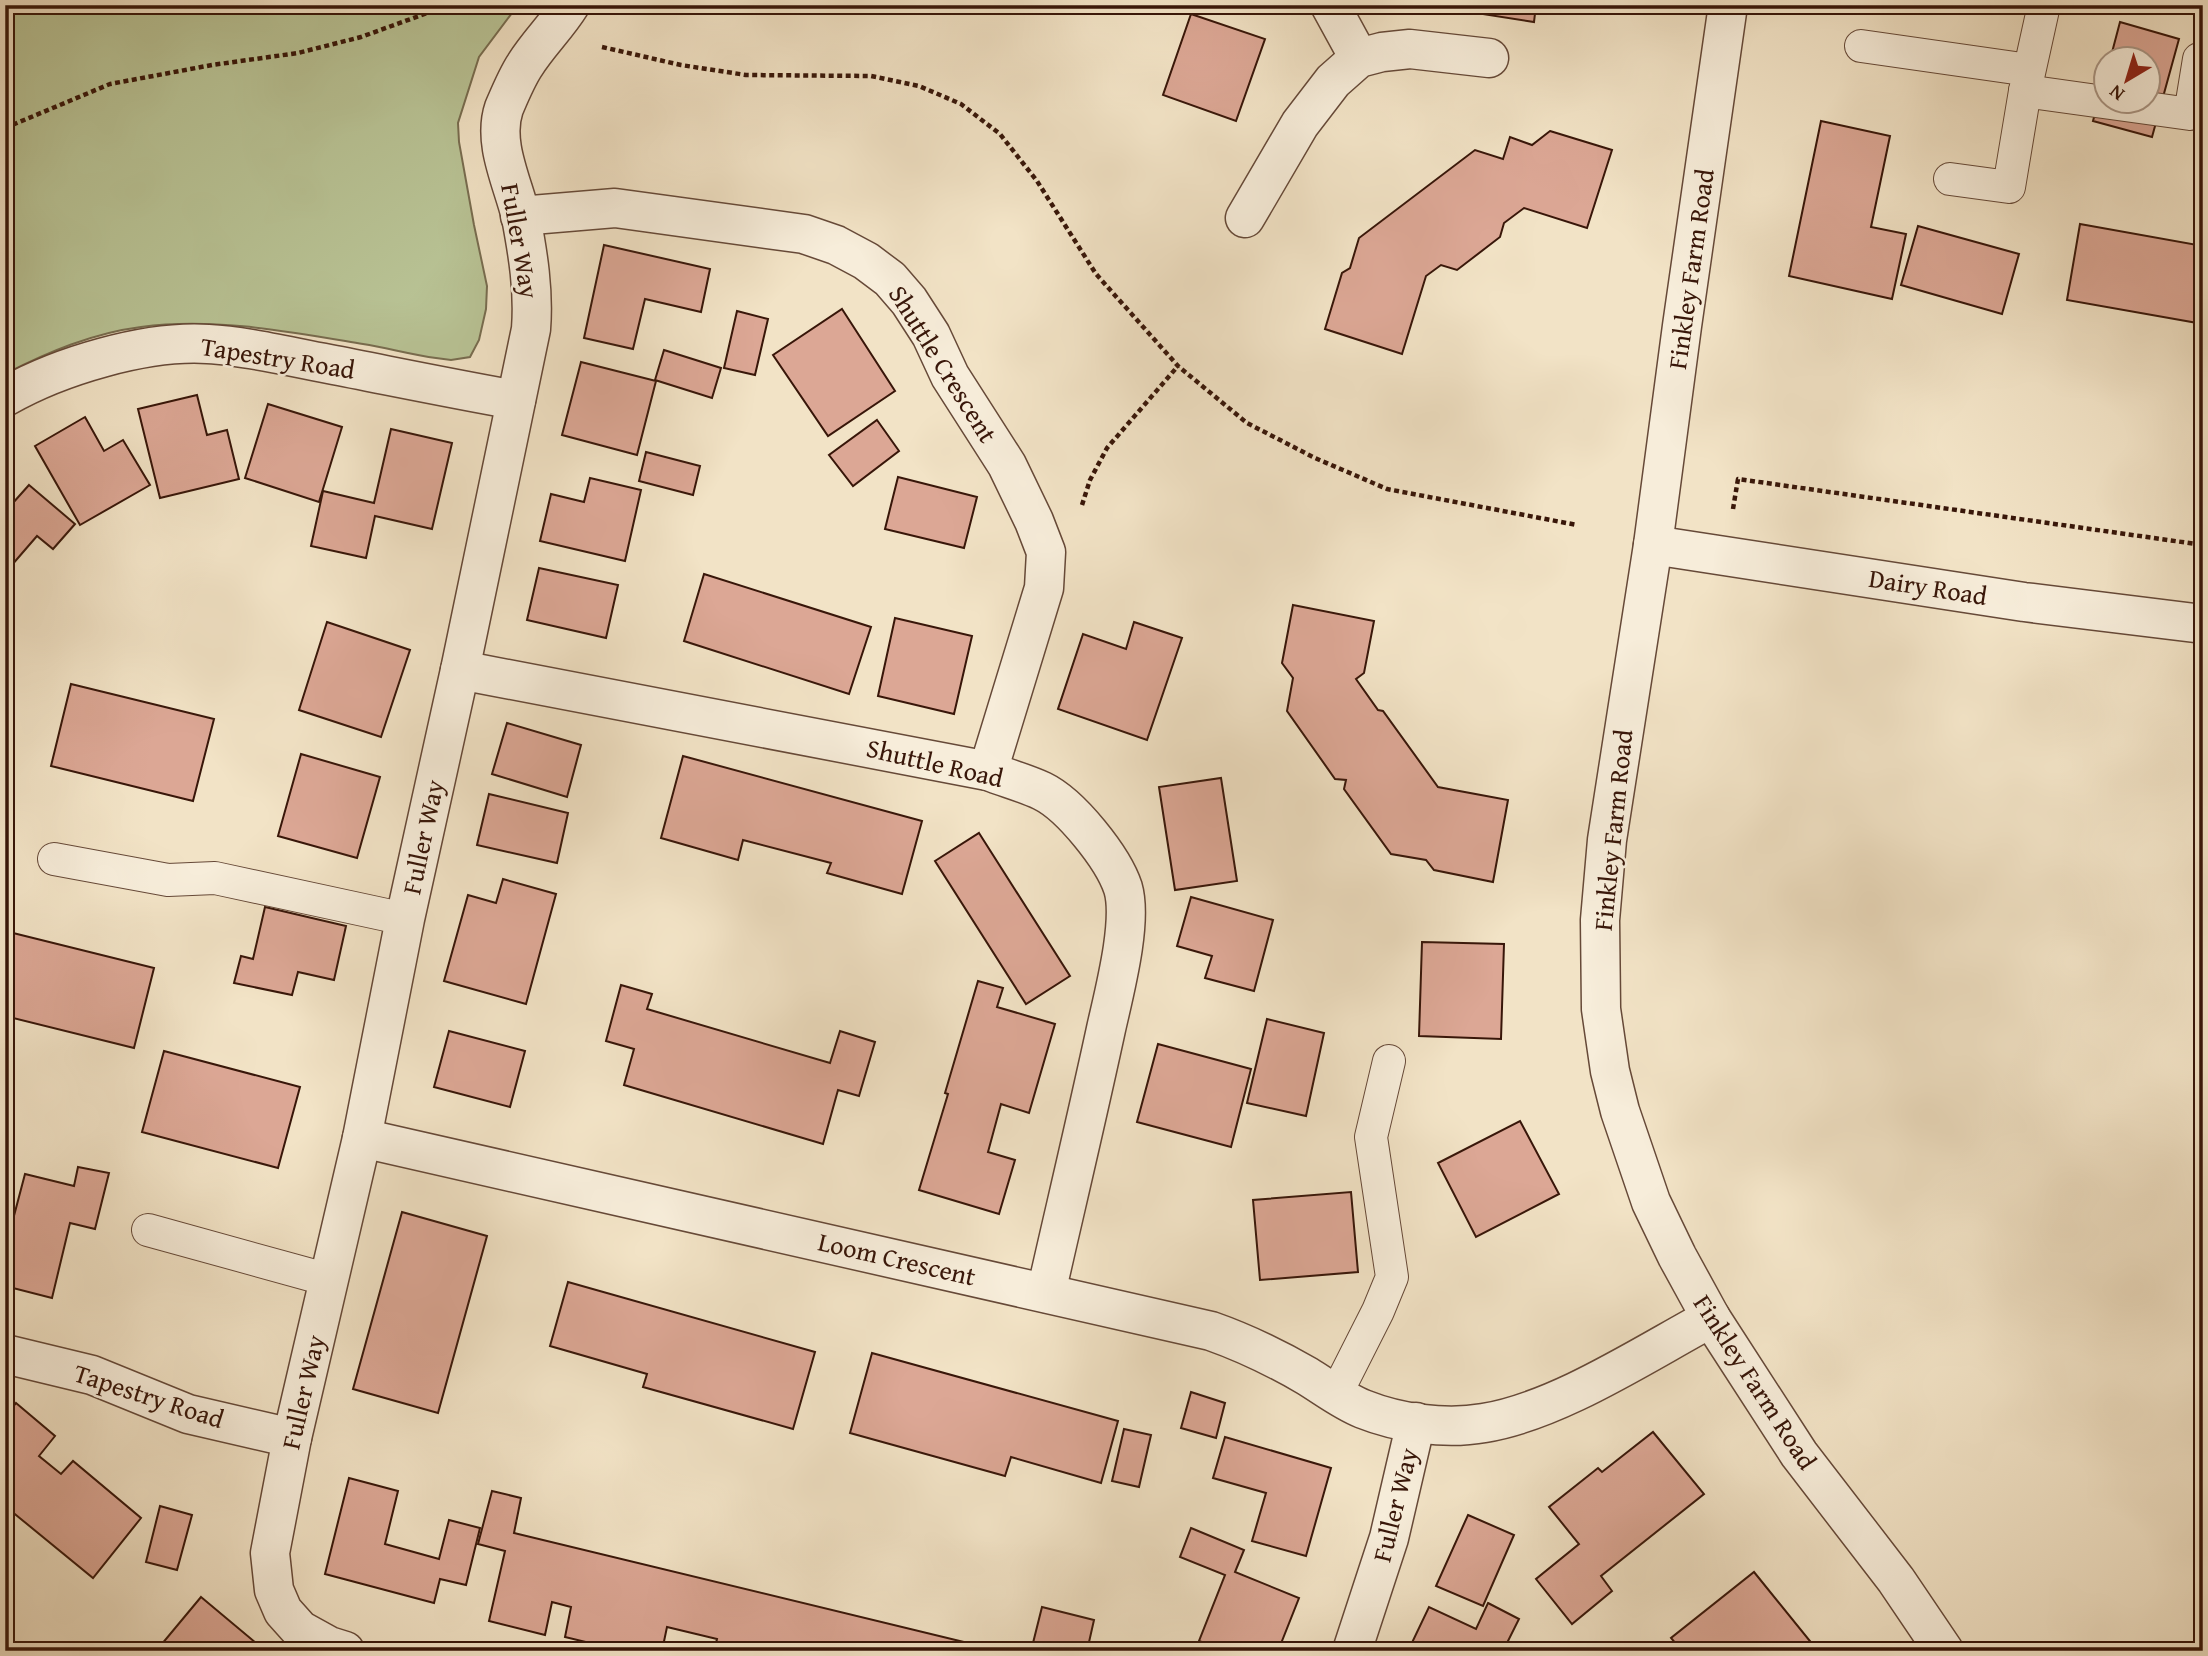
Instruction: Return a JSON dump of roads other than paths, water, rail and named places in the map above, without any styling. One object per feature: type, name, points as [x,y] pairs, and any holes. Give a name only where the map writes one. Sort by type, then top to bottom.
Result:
[{"type":"street","points":[[1330,5],[1359,58]]},
{"type":"street","name":"Finkley Farm Road","points":[[1728,5],[1653,545],[1604,863],[1600,920],[1601,1009],[1616,1098],[1639,1168],[1651,1202],[1710,1318],[1799,1454],[1896,1580],[1944,1651]]},
{"type":"street","name":"Fuller Way","points":[[333,1649],[300,1630],[283,1611],[274,1590],[270,1553],[292,1438],[362,1138],[405,919],[531,328],[533,303],[520,216],[501,137],[503,111],[525,65],[563,16]]},
{"type":"street","points":[[1245,218],[1300,124],[1333,81],[1359,58],[1410,49],[1489,58]]},
{"type":"street","name":"Shuttle Crescent","points":[[520,216],[615,208],[804,234],[836,245],[866,261],[890,279],[909,301],[931,335],[950,376],[1007,465],[1046,552],[1044,588],[988,771]]},
{"type":"street","name":"Tapestry Road","points":[[5,397],[25,386],[100,358],[148,348],[207,344],[288,356],[516,400]]},
{"type":"street","name":"Dairy Road","points":[[1653,545],[2024,602],[2203,624]]},
{"type":"street","name":"Shuttle Road","points":[[460,670],[988,771],[1044,792],[1058,802],[1096,842],[1114,869],[1123,889],[1126,911],[1116,983],[1046,1293]]},
{"type":"street","name":"Loom Crescent","points":[[362,1138],[1211,1331],[1245,1343],[1279,1360],[1361,1408],[1416,1422]]},
{"type":"street","name":"Fuller Way","points":[[1352,1651],[1389,1538],[1416,1422],[1458,1426],[1485,1423],[1519,1414],[1562,1398],[1710,1318]]},
{"type":"street","name":"Tapestry Road","points":[[5,1354],[92,1376],[188,1414],[292,1438]]},
{"type":"lane","points":[[1950,179],[2009,187],[2043,5]]},
{"type":"lane","points":[[1861,47],[2190,114],[2199,59]]},
{"type":"lane","points":[[54,859],[168,880],[215,878],[405,919]]},
{"type":"lane","points":[[1336,1394],[1392,1277],[1371,1137],[1389,1061]]},
{"type":"lane","points":[[148,1230],[329,1280]]}]
